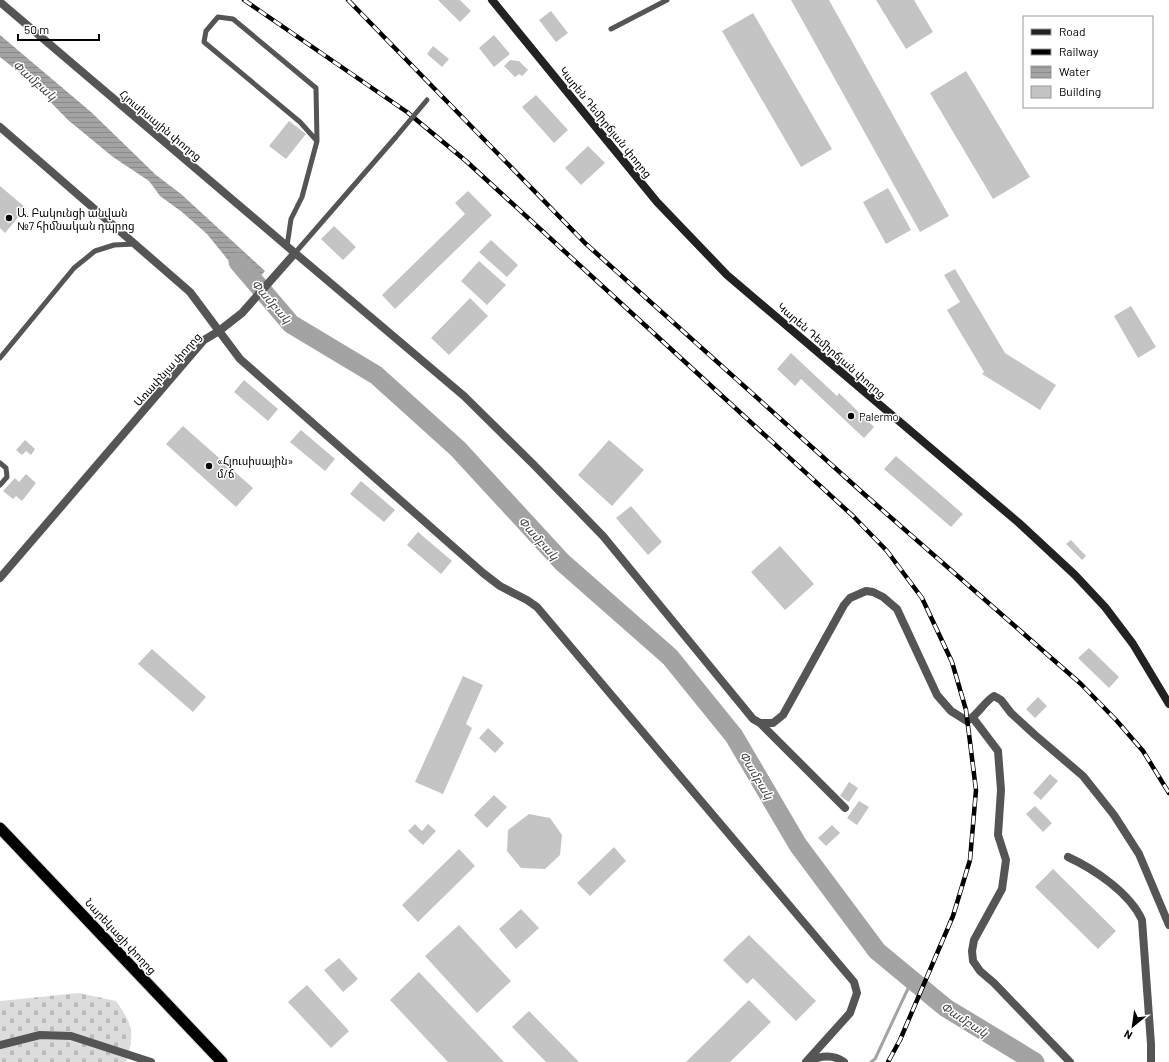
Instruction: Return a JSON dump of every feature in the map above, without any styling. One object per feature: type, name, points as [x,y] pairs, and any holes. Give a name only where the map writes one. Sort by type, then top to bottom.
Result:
[{"type":"highway","name":"Նարեկացի փողոց","points":[[0,828],[222,1062]]},
{"type":"main road","name":"Կարեն Դեմիրճյան փողոց","points":[[492,0],[657,202],[728,275],[1019,523],[1075,575],[1105,607],[1133,644],[1169,704]]},
{"type":"street","name":"Հյուսիսային փողոց","points":[[0,2],[464,396],[603,536],[744,709],[760,723],[845,808]]},
{"type":"street","points":[[0,127],[190,292],[240,359],[483,574],[500,586],[528,600],[537,607],[854,982],[857,992],[850,1013],[806,1062]]},
{"type":"street","name":"Առափնյա փողոց","points":[[0,578],[204,340],[242,313],[294,253]]},
{"type":"street","points":[[760,723],[773,723],[778,721],[844,605],[850,598],[866,591],[874,592],[883,597],[897,609],[937,695],[950,711],[967,720],[973,718],[987,700],[994,696],[1001,700],[1011,713],[1083,776],[1114,816],[1139,854],[1169,925]]},
{"type":"street","points":[[973,718],[998,751],[1001,790],[998,835],[1006,860],[1002,889],[974,940],[972,951],[973,961],[980,971],[994,983],[1070,1062]]},
{"type":"street","points":[[1068,857],[1086,865],[1109,883],[1136,907],[1142,920],[1151,1062]]},
{"type":"street","points":[[0,1045],[40,1035],[71,1036],[151,1062]]},
{"type":"street","points":[[806,1062],[824,1056],[831,1056],[844,1062]]},
{"type":"lane","points":[[611,29],[667,0]]},
{"type":"lane","points":[[287,246],[291,219],[302,197],[317,141],[316,88],[233,19],[218,17],[206,31],[204,42],[300,122],[317,141]]},
{"type":"lane","points":[[294,253],[427,100]]},
{"type":"lane","points":[[0,358],[74,268],[95,251],[114,245],[136,244]]},
{"type":"lane","points":[[0,463],[6,468],[7,476],[0,485]]},
{"type":"green space","points":[[79,993],[116,1001],[122,1009],[131,1030],[131,1044],[126,1062],[0,1062],[0,1001]]},
{"type":"water","points":[[0,35],[91,112],[156,175],[181,194],[265,271],[250,287],[207,234],[182,212],[160,196],[149,181],[113,157],[68,120],[31,82],[0,57]]},
{"type":"building","points":[[438,0],[460,0],[471,11],[460,22]]},
{"type":"building","points":[[791,0],[829,0],[949,216],[920,232]]},
{"type":"building","points":[[876,0],[914,0],[933,32],[906,49]]},
{"type":"building","points":[[551,11],[568,33],[556,42],[539,20]]},
{"type":"building","points":[[753,13],[832,149],[801,167],[722,31]]},
{"type":"building","points":[[494,35],[510,54],[494,67],[479,48]]},
{"type":"building","points":[[433,46],[449,59],[442,67],[427,54]]},
{"type":"building","points":[[510,60],[519,61],[528,70],[522,76],[519,74],[515,77],[504,66]]},
{"type":"building","points":[[966,71],[1030,177],[993,199],[930,93]]},
{"type":"building","points":[[536,95],[568,130],[554,143],[522,107]]},
{"type":"building","points":[[289,121],[306,134],[286,159],[269,146]]},
{"type":"building","points":[[588,146],[605,163],[581,185],[565,168]]},
{"type":"building","name":"Ա. Բակունցի անվան №7 հիմնական դպրոց","points":[[0,186],[26,208],[5,233],[0,228]]},
{"type":"building","points":[[888,188],[911,230],[886,244],[863,202]]},
{"type":"building","points":[[468,191],[492,215],[395,309],[382,295],[465,214],[455,203]]},
{"type":"building","points":[[334,226],[356,247],[343,260],[321,239]]},
{"type":"building","points":[[491,240],[518,265],[507,277],[479,252]]},
{"type":"building","points":[[479,261],[506,285],[487,305],[461,281]]},
{"type":"building","points":[[955,269],[1005,353],[1056,385],[1040,410],[982,374],[984,372],[947,310],[960,302],[944,275]]},
{"type":"building","points":[[470,298],[488,316],[449,355],[431,338]]},
{"type":"building","points":[[1131,306],[1156,347],[1138,358],[1114,316]]},
{"type":"building","points":[[791,353],[837,396],[839,393],[874,427],[864,438],[801,379],[795,386],[777,369]]},
{"type":"building","points":[[244,380],[278,409],[268,421],[234,392]]},
{"type":"building","name":"«Հյուսիսային» մ/ճ","points":[[183,426],[253,488],[236,507],[166,444]]},
{"type":"building","points":[[301,430],[335,459],[325,471],[290,442]]},
{"type":"building","points":[[25,440],[35,449],[31,455],[26,451],[22,455],[16,450]]},
{"type":"building","points":[[609,440],[644,470],[612,506],[578,475]]},
{"type":"building","points":[[896,456],[963,514],[951,527],[884,469]]},
{"type":"building","points":[[26,474],[36,483],[22,501],[16,496],[13,499],[3,491],[15,478],[19,482]]},
{"type":"building","points":[[361,481],[395,510],[384,522],[350,494]]},
{"type":"building","points":[[631,506],[662,542],[648,555],[616,518]]},
{"type":"building","points":[[418,532],[452,561],[441,574],[407,545]]},
{"type":"building","points":[[1071,540],[1086,556],[1082,560],[1066,544]]},
{"type":"building","points":[[780,546],[814,584],[785,610],[751,572]]},
{"type":"building","points":[[1089,648],[1119,677],[1109,688],[1078,658]]},
{"type":"building","points":[[152,649],[206,697],[193,712],[138,664]]},
{"type":"building","points":[[463,676],[483,685],[466,724],[472,728],[443,794],[415,782]]},
{"type":"building","points":[[1038,697],[1047,706],[1035,718],[1026,709]]},
{"type":"building","points":[[488,728],[504,743],[495,753],[479,738]]},
{"type":"building","points":[[1050,774],[1058,781],[1041,800],[1033,793]]},
{"type":"building","points":[[849,782],[858,788],[849,802],[840,796]]},
{"type":"building","points":[[494,795],[507,807],[487,828],[474,815]]},
{"type":"building","points":[[859,801],[869,807],[857,825],[847,818]]},
{"type":"building","points":[[1035,806],[1052,823],[1043,832],[1026,814]]},
{"type":"building","points":[[529,814],[550,818],[562,835],[560,855],[545,869],[521,868],[507,851],[508,830]]},
{"type":"building","points":[[415,824],[422,831],[428,824],[436,831],[423,845],[408,831]]},
{"type":"building","points":[[832,825],[840,833],[826,846],[818,838]]},
{"type":"building","points":[[614,847],[626,861],[590,896],[577,883]]},
{"type":"building","points":[[459,849],[475,866],[418,922],[402,905]]},
{"type":"building","points":[[1053,869],[1116,931],[1098,949],[1035,887]]},
{"type":"building","points":[[521,909],[539,928],[516,949],[499,929]]},
{"type":"building","points":[[459,925],[511,981],[477,1013],[425,956]]},
{"type":"building","points":[[749,935],[816,1001],[796,1021],[753,978],[747,984],[723,960]]},
{"type":"building","points":[[339,958],[358,979],[343,992],[324,970]]},
{"type":"building","points":[[419,972],[504,1062],[448,1062],[390,1000]]},
{"type":"building","points":[[307,985],[349,1031],[331,1048],[288,1002]]},
{"type":"building","points":[[749,1000],[771,1022],[730,1062],[686,1062]]},
{"type":"building","points":[[529,1011],[579,1062],[546,1062],[512,1027]]},
{"type":"waterway","name":"Փամբակ","points":[[238,262],[291,324],[376,375],[458,449],[562,562],[670,657],[734,736],[798,845],[877,951],[946,1008],[1035,1062]]},
{"type":"waterway","points":[[871,1062],[875,1059],[912,980]]},
{"type":"railway","points":[[244,0],[407,112],[466,161],[853,516],[887,551],[922,598],[952,662],[966,710],[976,790],[970,860],[953,916],[900,1040],[888,1062]]},
{"type":"railway","points":[[348,0],[585,243],[864,494],[1081,684],[1116,720],[1143,751],[1169,793]]},
{"type":"place","name":"Ա. Բակունցի անվան №7 հիմնական դպրոց","points":[[9,218]]},
{"type":"place","name":"Palermo","points":[[851,416]]},
{"type":"place","name":"«Հյուսիսային» մ/ճ","points":[[209,466]]}]
